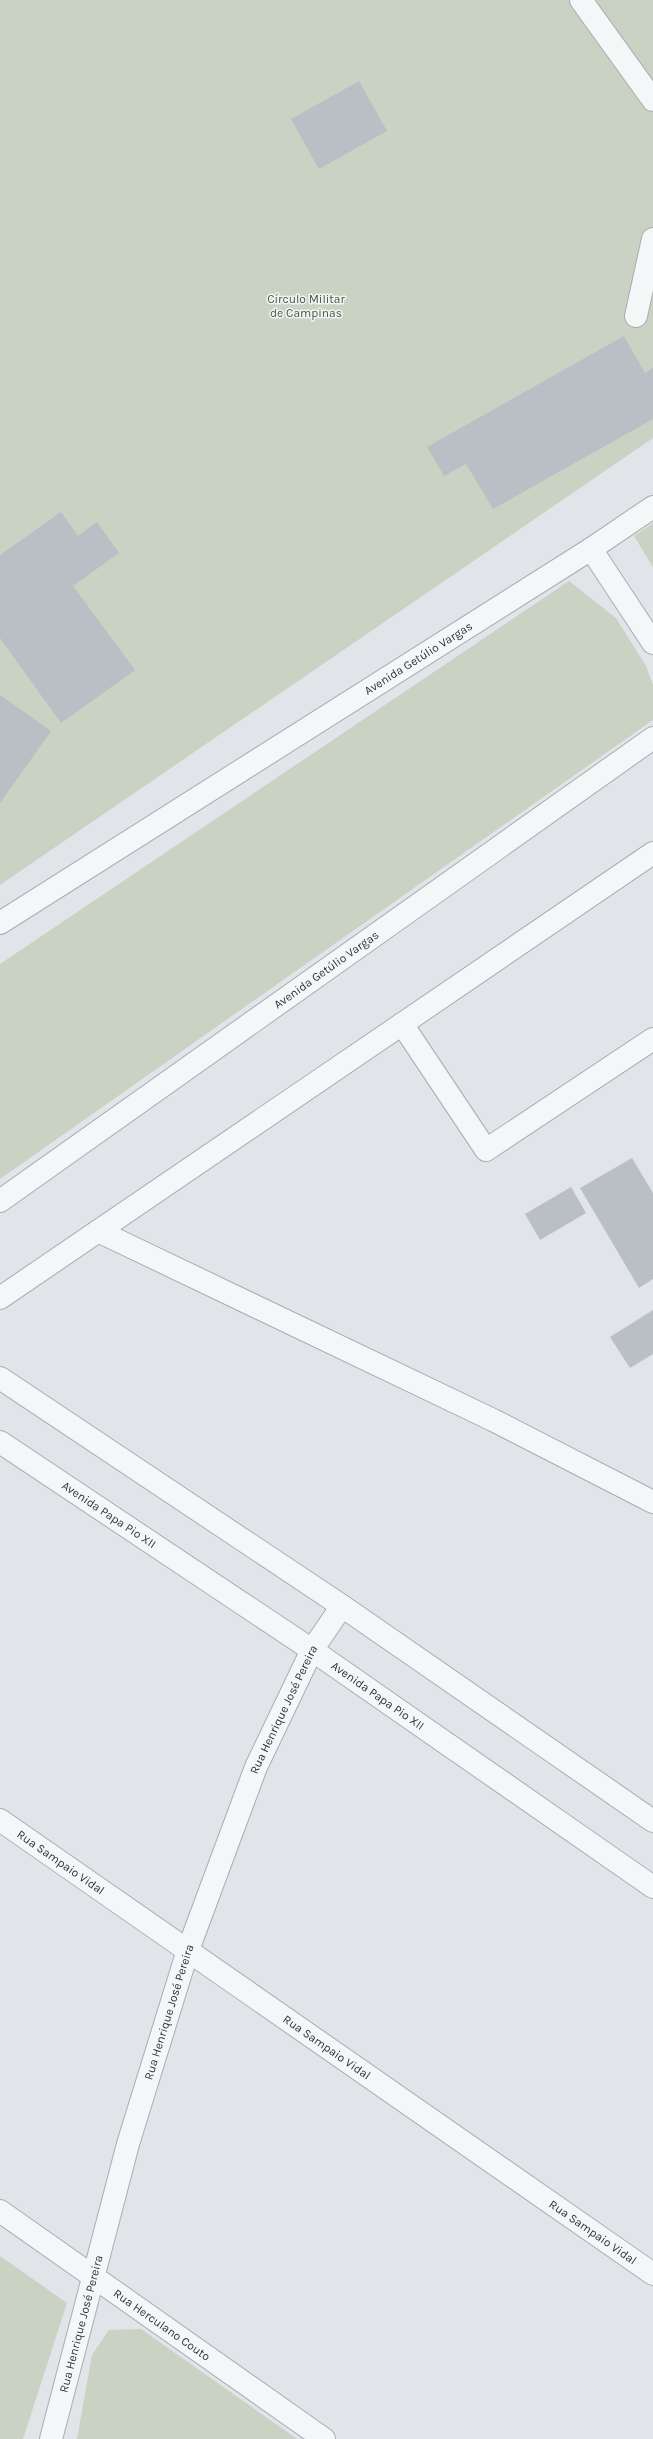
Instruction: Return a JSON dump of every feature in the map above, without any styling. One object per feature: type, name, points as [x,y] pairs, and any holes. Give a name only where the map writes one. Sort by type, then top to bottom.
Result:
[{"type":"street","points":[[581,0],[653,100]]},
{"type":"street","points":[[636,316],[653,239]]},
{"type":"street","name":"Avenida Getúlio Vargas","points":[[0,923],[592,549],[653,507]]},
{"type":"street","points":[[592,549],[653,643]]},
{"type":"street","name":"Avenida Getúlio Vargas","points":[[0,1201],[653,738]]},
{"type":"street","points":[[0,1298],[653,853]]},
{"type":"street","points":[[402,1024],[486,1150],[653,1039]]},
{"type":"street","points":[[98,1231],[493,1420],[653,1502]]},
{"type":"street","points":[[0,1378],[342,1606],[653,1821]]},
{"type":"street","name":"Avenida Papa Pio XII","points":[[0,1442],[312,1650],[653,1887]]},
{"type":"street","name":"Rua Henrique José Pereira","points":[[50,2439],[128,2144],[188,1950],[256,1766],[312,1650],[342,1606]]},
{"type":"street","name":"Rua Sampaio Vidal","points":[[0,1820],[653,2274]]},
{"type":"street","name":"Rua Herculano Couto","points":[[0,2210],[92,2277],[324,2439]]},
{"type":"green space","name":"Círculo Militar de Campinas","points":[[0,0],[653,0],[653,438],[0,885]]},
{"type":"green space","points":[[653,523],[653,567],[634,536]]},
{"type":"green space","points":[[569,581],[616,618],[646,666],[653,685],[653,720],[0,1179],[0,964]]},
{"type":"green space","points":[[0,2256],[67,2303],[23,2439],[0,2439]]},
{"type":"green space","points":[[141,2329],[297,2439],[77,2439],[92,2355],[109,2330]]},
{"type":"building","points":[[359,81],[387,131],[319,169],[291,119]]},
{"type":"building","points":[[624,336],[645,373],[653,368],[653,419],[493,509],[466,464],[444,476],[427,447]]},
{"type":"building","points":[[61,512],[78,536],[97,522],[119,553],[73,586],[135,670],[61,723],[0,638],[0,555]]},
{"type":"building","points":[[0,695],[51,731],[0,803]]},
{"type":"building","points":[[632,1158],[653,1193],[653,1279],[639,1288],[580,1188]]},
{"type":"building","points":[[571,1187],[586,1213],[540,1240],[525,1214]]},
{"type":"building","points":[[653,1310],[653,1354],[630,1368],[610,1337]]}]
